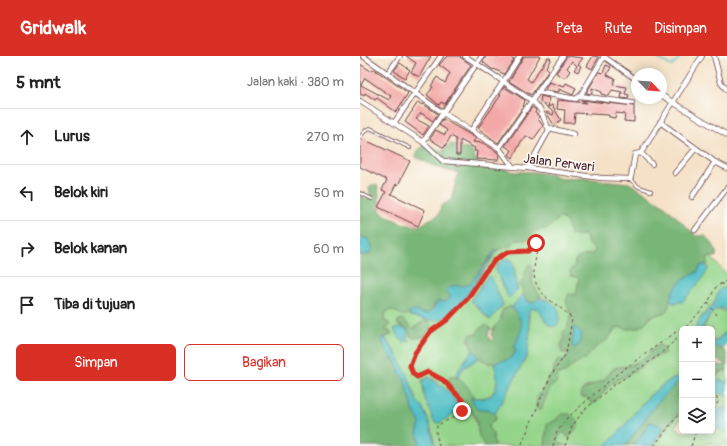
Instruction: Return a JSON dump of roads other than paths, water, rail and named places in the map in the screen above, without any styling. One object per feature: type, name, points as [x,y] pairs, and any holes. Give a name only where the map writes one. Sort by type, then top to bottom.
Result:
[{"type":"street","points":[[363,56],[444,113],[499,148],[513,167]]},
{"type":"street","points":[[388,73],[400,56]]},
{"type":"street","points":[[394,123],[441,56]]},
{"type":"street","points":[[465,56],[531,100],[540,109],[549,128]]},
{"type":"street","points":[[423,142],[482,56]]},
{"type":"street","points":[[471,131],[520,56]]},
{"type":"street","points":[[499,148],[563,56]]},
{"type":"street","points":[[537,92],[573,100],[580,96],[603,56],[631,76]]},
{"type":"street","points":[[629,178],[631,177],[634,156],[641,153],[702,56]]},
{"type":"street","points":[[714,56],[721,83],[727,90]]},
{"type":"street","points":[[580,96],[631,103]]},
{"type":"street","points":[[667,98],[727,135]]},
{"type":"street","name":"Jalan Perwari","points":[[360,101],[423,142],[443,161],[528,168],[601,178],[629,178]]},
{"type":"street","points":[[660,122],[715,162],[727,168]]},
{"type":"street","points":[[549,128],[574,134]]},
{"type":"street","points":[[528,168],[549,128]]},
{"type":"street","points":[[675,174],[696,148]]},
{"type":"street","points":[[641,153],[652,164]]},
{"type":"street","points":[[692,197],[715,162]]},
{"type":"street","points":[[695,230],[727,188]]},
{"type":"street","points":[[723,194],[727,197]]},
{"type":"lane","points":[[360,137],[370,128],[410,148]]},
{"type":"lane","points":[[629,178],[639,187],[652,191]]},
{"type":"lane","points":[[360,193],[372,199]]},
{"type":"water","points":[[360,237],[367,238],[372,246],[370,254],[360,255]]},
{"type":"water","points":[[497,249],[497,252],[463,301],[455,310],[447,316],[437,320],[427,320],[410,316],[409,313],[413,310],[427,313],[433,309],[438,301],[444,302],[450,299],[450,295],[446,291],[448,288],[470,284]]},
{"type":"water","points":[[504,259],[510,259],[513,261],[517,290],[510,297],[508,297],[496,270],[497,266]]},
{"type":"water","points":[[701,265],[706,265],[708,269],[704,277],[682,302],[673,303],[670,299],[675,288],[684,279],[697,272]]},
{"type":"water","points":[[488,276],[491,277],[503,305],[490,320],[471,300]]},
{"type":"water","points":[[722,288],[727,289],[727,312],[719,308],[712,313],[704,326],[697,326],[699,321],[713,306]]},
{"type":"water","points":[[522,295],[530,303],[539,298],[551,302],[559,310],[559,322],[555,327],[551,326],[546,322],[537,308],[530,309],[528,315],[530,330],[527,356],[495,414],[488,409],[479,410],[476,408],[471,398],[484,398],[493,393],[497,384],[497,373],[494,363],[509,359],[516,351],[514,347],[521,330],[521,322],[512,307]]},
{"type":"water","points":[[400,327],[408,330],[407,338],[410,341],[404,341],[398,336],[394,329]]},
{"type":"water","points":[[574,327],[576,327],[582,334],[579,345],[574,348],[572,345]]},
{"type":"water","points":[[727,331],[727,341],[722,349],[715,346],[715,341]]},
{"type":"water","points":[[383,337],[391,346],[407,373],[416,400],[422,406],[429,422],[435,446],[417,446],[420,442],[417,434],[420,423],[413,410],[410,396],[407,393],[405,379],[399,373],[399,369],[392,357],[386,351],[381,338]]},
{"type":"water","points":[[472,351],[478,355],[479,358],[463,368],[458,378],[456,377],[459,369]]},
{"type":"water","points":[[679,376],[679,381],[656,404],[625,446],[606,446],[647,398],[662,385]]},
{"type":"water","points":[[429,377],[449,392],[461,406],[458,412],[439,423],[434,422],[425,399],[422,381]]},
{"type":"water","points":[[720,379],[727,383],[727,396],[715,391],[715,383]]},
{"type":"water","points":[[721,408],[727,409],[727,431],[723,432],[719,428],[715,430],[715,413]]},
{"type":"water","points":[[650,422],[660,425],[662,429],[652,446],[634,446]]},
{"type":"waterway","points":[[653,56],[672,66],[681,56]]}]
